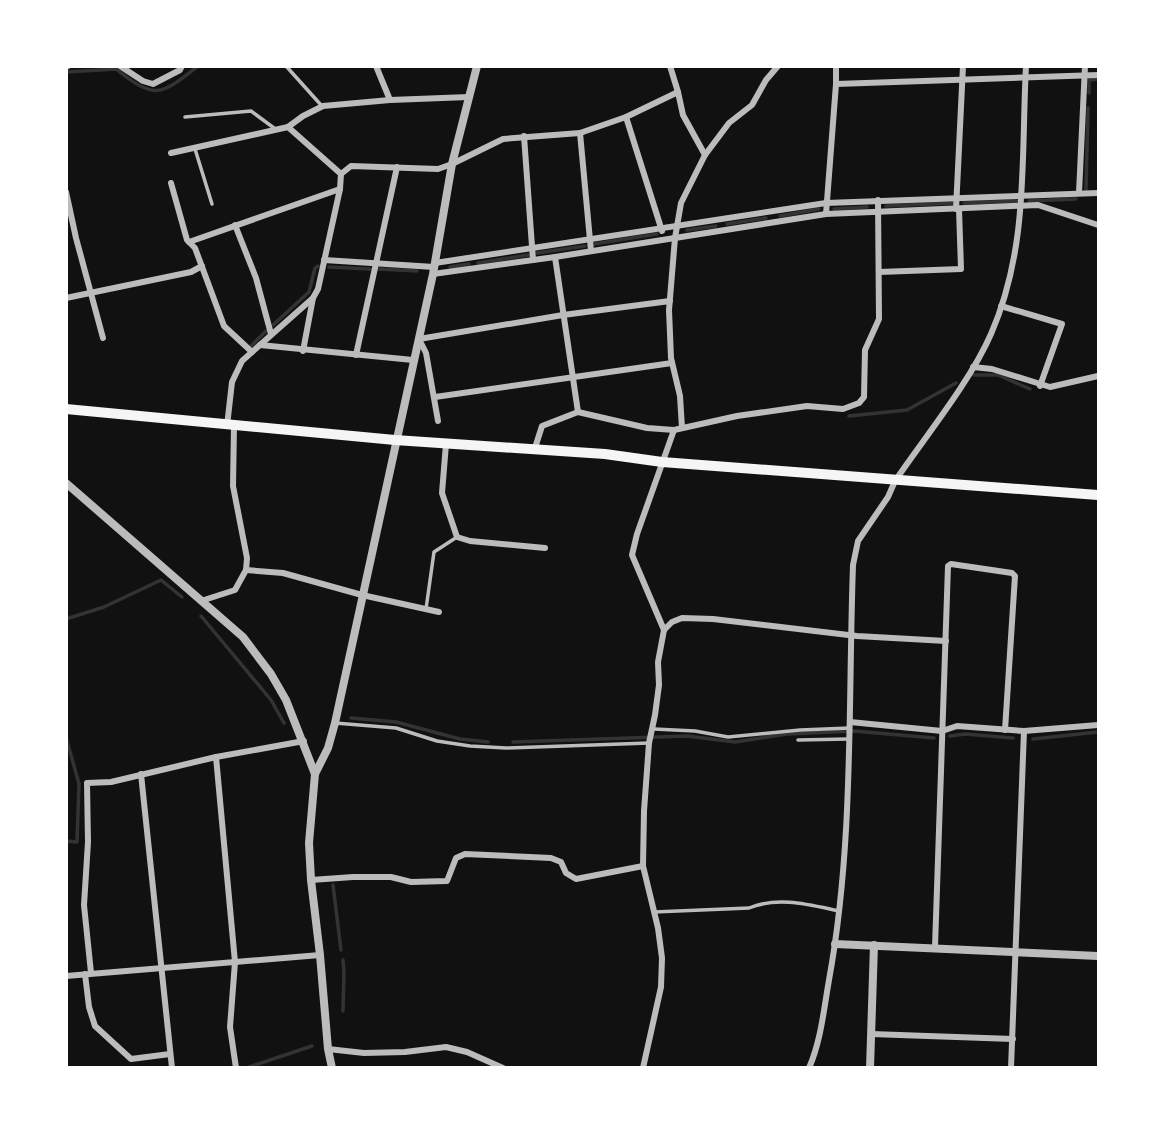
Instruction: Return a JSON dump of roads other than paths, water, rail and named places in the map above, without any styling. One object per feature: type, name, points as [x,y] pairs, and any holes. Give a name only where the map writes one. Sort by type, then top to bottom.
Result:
[{"type":"main road","points":[[66,409],[395,440],[604,454],[662,462],[1098,495]]},
{"type":"street","points":[[120,66],[143,81],[153,84],[180,70],[182,66]]},
{"type":"street","points":[[376,66],[390,100]]},
{"type":"street","points":[[332,1068],[311,880],[309,843],[315,774],[328,748],[335,723],[434,268],[452,164],[477,66]]},
{"type":"street","points":[[670,66],[683,115],[705,155]]},
{"type":"street","points":[[682,428],[680,396],[672,363],[670,301],[674,238],[681,203],[705,155],[729,123],[752,105],[766,80],[778,66]]},
{"type":"street","points":[[825,214],[836,84],[835,66]]},
{"type":"street","points":[[879,272],[961,269],[957,197],[963,66]]},
{"type":"street","points":[[809,1068],[822,1020],[839,911],[850,725],[853,565],[858,541],[888,497],[895,481],[973,367],[990,337],[1002,306],[1015,257],[1022,206],[1026,66]]},
{"type":"street","points":[[1079,193],[1085,66]]},
{"type":"street","points":[[836,84],[1098,75]]},
{"type":"street","points":[[303,351],[340,189],[341,174],[351,166],[438,169],[503,139],[580,133],[626,117],[678,92]]},
{"type":"street","points":[[171,153],[288,127],[323,106],[469,97]]},
{"type":"street","points":[[626,117],[664,239]]},
{"type":"street","points":[[288,127],[341,174]]},
{"type":"street","points":[[580,133],[591,251]]},
{"type":"street","points":[[524,136],[533,260]]},
{"type":"street","points":[[356,355],[397,167]]},
{"type":"street","points":[[171,183],[187,240],[195,248],[224,326],[252,352]]},
{"type":"street","points":[[190,242],[340,189]]},
{"type":"street","points":[[66,192],[103,338]]},
{"type":"street","points":[[434,268],[531,248],[827,202],[1098,192]]},
{"type":"street","points":[[534,450],[542,426],[578,412],[648,428],[674,430],[737,416],[807,406],[843,409],[859,403],[864,397],[865,350],[879,319],[878,200]]},
{"type":"street","points":[[324,260],[434,268],[533,260],[825,214],[1038,205],[1098,225]]},
{"type":"street","points":[[235,225],[256,278],[271,334]]},
{"type":"street","points":[[555,257],[578,412]]},
{"type":"street","points":[[66,298],[191,272],[202,266]]},
{"type":"street","points":[[201,601],[235,590],[246,570],[246,545],[239,525],[233,486],[230,426],[232,382],[242,361],[313,298]]},
{"type":"street","points":[[419,339],[670,301]]},
{"type":"street","points":[[1002,306],[1062,324],[1040,386]]},
{"type":"street","points":[[419,339],[426,353],[438,421]]},
{"type":"street","points":[[260,345],[413,360]]},
{"type":"street","points":[[435,397],[672,363]]},
{"type":"street","points":[[973,367],[1001,372],[1050,387],[1098,376]]},
{"type":"street","points":[[664,630],[632,555],[674,430]]},
{"type":"street","points":[[446,444],[442,493],[457,537],[470,541],[545,548]]},
{"type":"street","points":[[66,483],[243,637],[271,674],[286,700],[315,774]]},
{"type":"street","points":[[935,947],[948,566],[951,564],[1012,573],[1015,576],[1005,730]]},
{"type":"street","points":[[246,570],[283,573],[439,612]]},
{"type":"street","points":[[643,1068],[661,987],[662,958],[643,866],[643,811],[649,743],[659,685],[660,644],[664,630],[681,618],[713,619],[858,636],[946,641]]},
{"type":"street","points":[[850,725],[942,731],[957,726],[1024,731],[1098,725]]},
{"type":"street","points":[[1011,1068],[1024,731]]},
{"type":"street","points":[[170,1054],[131,1059],[95,1026],[89,1007],[84,914],[88,842],[87,783],[111,782],[216,757],[304,741]]},
{"type":"street","points":[[216,757],[235,962],[230,1027],[236,1068]]},
{"type":"street","points":[[141,774],[172,1068]]},
{"type":"street","points":[[311,880],[391,877],[411,882],[447,881],[456,858],[465,854],[551,858],[561,862],[566,873],[576,879],[643,866]]},
{"type":"street","points":[[835,944],[1098,956]]},
{"type":"street","points":[[870,1068],[874,946]]},
{"type":"street","points":[[66,976],[320,955]]},
{"type":"street","points":[[871,1034],[1013,1039]]},
{"type":"street","points":[[328,1049],[364,1053],[446,1048],[467,1052],[503,1068]]},
{"type":"lane","points":[[286,66],[323,106]]},
{"type":"lane","points":[[185,117],[251,111],[264,118],[276,130]]},
{"type":"lane","points":[[195,149],[212,204]]},
{"type":"lane","points":[[426,609],[434,552],[457,537]]},
{"type":"lane","points":[[335,723],[396,728],[438,741],[470,746],[506,748],[649,743]]},
{"type":"lane","points":[[652,730],[695,731],[728,737],[850,725]]},
{"type":"lane","points":[[797,740],[849,739]]},
{"type":"lane","points":[[654,912],[749,908],[762,902],[801,903],[839,911]]},
{"type":"waterway","points":[[66,72],[116,69],[140,86],[157,90],[175,83],[198,66]]},
{"type":"waterway","points":[[1089,93],[1089,80],[1098,79]]},
{"type":"waterway","points":[[1086,189],[1088,108]]},
{"type":"waterway","points":[[1029,201],[1076,199]]},
{"type":"waterway","points":[[964,203],[1016,201]]},
{"type":"waterway","points":[[886,206],[953,203]]},
{"type":"waterway","points":[[834,209],[867,207]]},
{"type":"waterway","points":[[780,216],[819,209]]},
{"type":"waterway","points":[[727,224],[766,218]]},
{"type":"waterway","points":[[687,230],[716,226]]},
{"type":"waterway","points":[[594,244],[657,234]]},
{"type":"waterway","points":[[537,253],[585,246]]},
{"type":"waterway","points":[[478,263],[528,255]]},
{"type":"waterway","points":[[450,267],[469,264]]},
{"type":"waterway","points":[[273,325],[309,292],[315,268],[318,266]]},
{"type":"waterway","points":[[329,267],[370,269]]},
{"type":"waterway","points":[[379,269],[417,271]]},
{"type":"waterway","points":[[252,345],[266,331]]},
{"type":"waterway","points":[[974,375],[998,375],[1030,389]]},
{"type":"waterway","points":[[849,416],[907,410],[956,383]]},
{"type":"waterway","points":[[66,619],[104,607],[161,580],[182,597]]},
{"type":"waterway","points":[[201,616],[271,700],[284,723]]},
{"type":"waterway","points":[[351,718],[396,722],[460,739],[488,742]]},
{"type":"waterway","points":[[513,742],[687,736],[735,742],[787,734],[854,731],[934,738]]},
{"type":"waterway","points":[[1033,739],[1098,732]]},
{"type":"waterway","points":[[950,736],[965,734],[1013,738]]},
{"type":"waterway","points":[[66,737],[79,784],[77,842],[66,841]]},
{"type":"waterway","points":[[333,885],[341,950]]},
{"type":"waterway","points":[[343,960],[343,1011]]},
{"type":"waterway","points":[[246,1068],[312,1046]]}]
